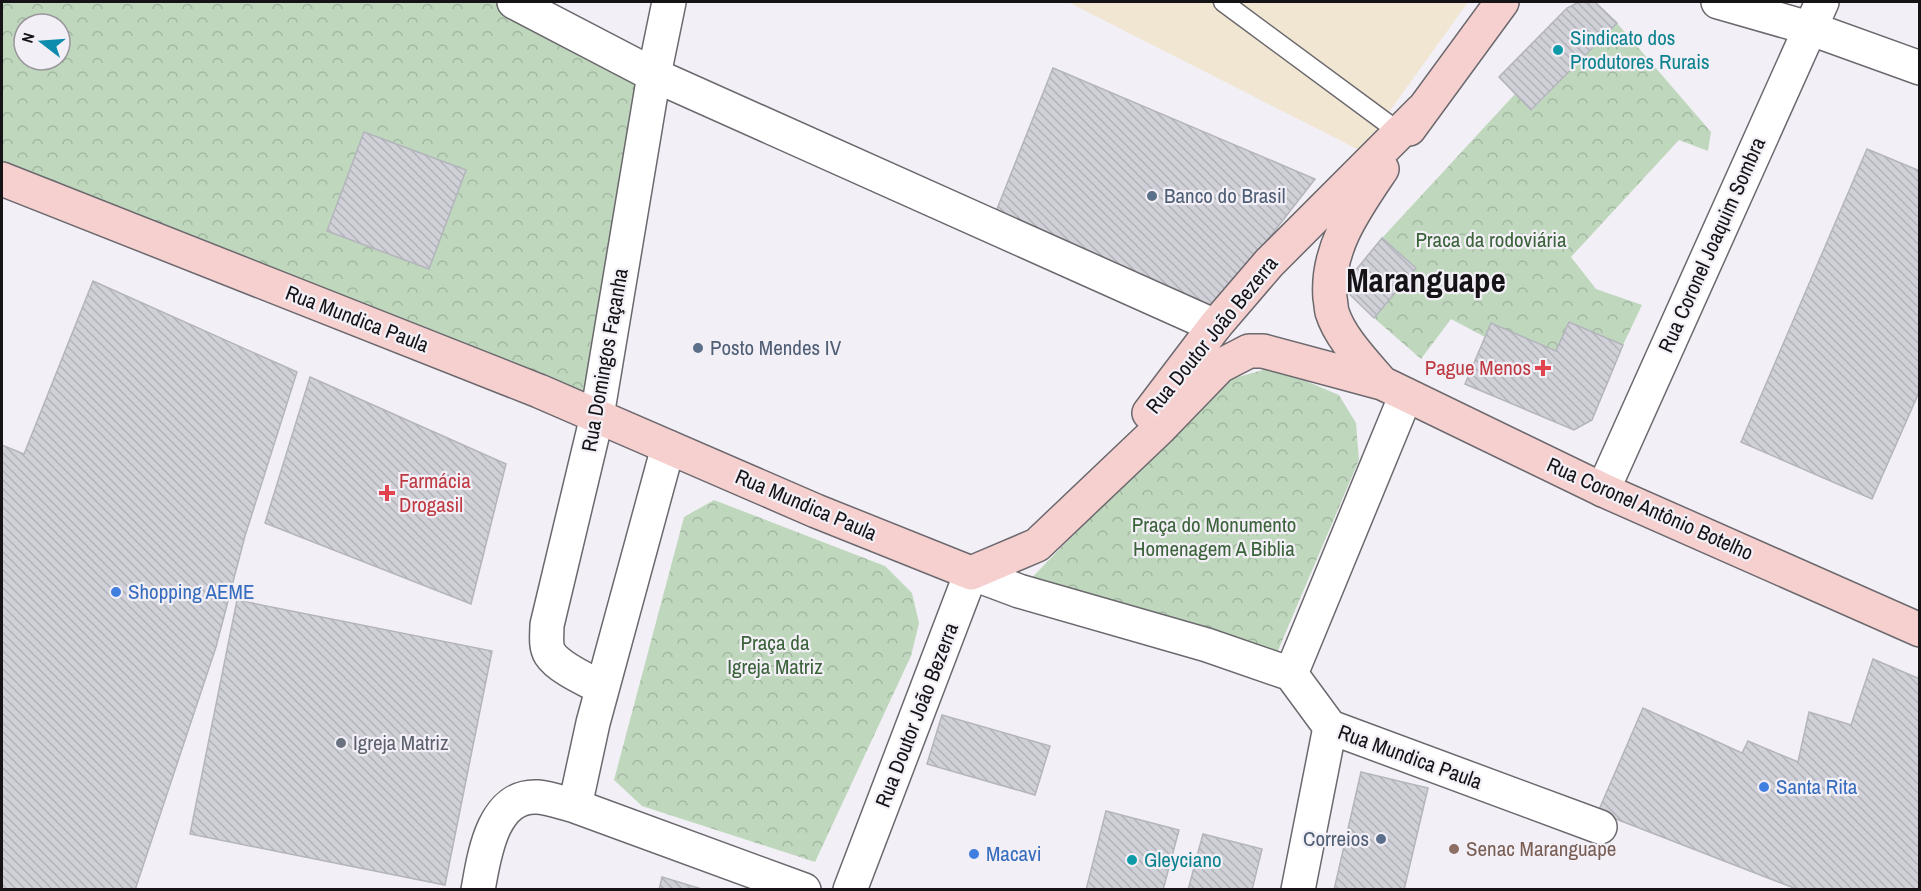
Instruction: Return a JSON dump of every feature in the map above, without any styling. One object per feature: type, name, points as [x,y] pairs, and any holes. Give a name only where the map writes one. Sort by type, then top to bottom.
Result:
[{"type":"street","points":[[514,2],[654,75],[1215,326]]},
{"type":"street","name":"Rua Domingos Façanha","points":[[602,688],[560,663],[549,653],[546,641],[547,626],[597,416],[654,75],[669,2]]},
{"type":"street","name":"Rua Doutor João Bezerra","points":[[1336,245],[1360,201],[1411,121],[1502,2]]},
{"type":"street","points":[[1718,2],[1815,15],[1920,68]]},
{"type":"street","name":"Rua Coronel Joaquim Sombra","points":[[1603,489],[1815,15]]},
{"type":"street","name":"Rua Doutor João Bezerra","points":[[1037,545],[1131,431],[1157,405],[1215,326],[1269,263],[1411,121]]},
{"type":"street","name":"Rua Mundica Paula","points":[[2,179],[539,391],[816,511],[971,573],[1019,591],[1207,645],[1291,674],[1330,727],[1600,827]]},
{"type":"street","name":"Rua Coronel Antônio Botelho","points":[[1336,245],[1329,280],[1332,312],[1348,342],[1394,389]]},
{"type":"street","name":"Rua Doutor João Bezerra","points":[[850,890],[971,573],[1037,545],[1159,429],[1220,366],[1249,351],[1263,351]]},
{"type":"street","name":"Rua Coronel Antônio Botelho","points":[[1263,351],[1394,389],[1603,489],[1920,630]]},
{"type":"street","points":[[1291,674],[1394,389]]},
{"type":"street","points":[[575,806],[585,754],[602,688],[668,447]]},
{"type":"street","points":[[1298,890],[1330,727]]},
{"type":"street","points":[[478,890],[488,842],[495,824],[521,799],[538,797],[575,806],[804,890]]},
{"type":"lane","points":[[1222,2],[1411,121]]},
{"type":"shaded area","points":[[1068,2],[1468,2],[1361,151]]},
{"type":"green space","points":[[2,2],[514,2],[654,75],[597,416],[2,179]]},
{"type":"green space","name":"Praca da rodoviária","points":[[1617,23],[1711,132],[1708,151],[1679,140],[1571,257],[1596,289],[1642,305],[1623,345],[1569,322],[1556,351],[1491,323],[1485,337],[1451,319],[1421,359],[1374,318],[1415,268],[1382,238],[1515,94],[1532,110]]},
{"type":"green space","name":"Praça do Monumento Homenagem A Biblia","points":[[1273,367],[1339,395],[1356,423],[1359,460],[1271,667],[1019,591],[1221,382]]},
{"type":"green space","name":"Praça da Igreja Matriz","points":[[714,500],[885,566],[912,593],[919,623],[911,656],[815,862],[642,806],[614,780],[684,517]]},
{"type":"building","name":"Sindicato dos Produtores Rurais","points":[[1579,2],[1595,2],[1617,23],[1531,110],[1499,77],[1567,8]]},
{"type":"building","name":"Banco do Brasil","points":[[1053,68],[1315,179],[1212,311],[995,214]]},
{"type":"building","points":[[364,132],[466,170],[429,269],[327,231]]},
{"type":"building","points":[[1867,149],[1920,171],[1920,390],[1872,499],[1741,442]]},
{"type":"building","points":[[1382,238],[1416,268],[1374,318],[1342,287]]},
{"type":"building","name":"Shopping AEME","points":[[93,281],[297,372],[245,536],[216,647],[135,890],[2,890],[2,445],[24,454]]},
{"type":"building","name":"Pague Menos","points":[[1569,322],[1623,345],[1592,420],[1574,430],[1465,384],[1491,323],[1556,351]]},
{"type":"building","name":"Farmácia Drogasil","points":[[310,377],[506,464],[471,604],[265,523]]},
{"type":"building","name":"Igreja Matriz","points":[[237,600],[492,651],[445,885],[190,834]]},
{"type":"building","name":"Santa Rita","points":[[1873,659],[1920,679],[1920,890],[1799,890],[1598,812],[1643,708],[1742,753],[1748,741],[1798,762],[1809,712],[1851,725]]},
{"type":"building","points":[[942,715],[1050,746],[1035,795],[927,764]]},
{"type":"building","name":"Correios","points":[[1361,772],[1428,788],[1404,890],[1334,890]]},
{"type":"building","name":"Gleyciano","points":[[1106,811],[1179,830],[1163,890],[1086,890]]},
{"type":"building","points":[[1203,834],[1262,849],[1252,890],[1188,890]]},
{"type":"building","points":[[662,877],[705,890],[659,890]]},
{"type":"place","name":"Sindicato dos Produtores Rurais","points":[[1558,50]]},
{"type":"place","name":"Banco do Brasil","points":[[1152,196]]},
{"type":"place","name":"Posto Mendes IV","points":[[698,348]]},
{"type":"place","name":"Pague Menos","points":[[1543,368]]},
{"type":"place","name":"Farmácia Drogasil","points":[[387,493]]},
{"type":"place","name":"Shopping AEME","points":[[116,592]]},
{"type":"place","name":"Igreja Matriz","points":[[341,743]]},
{"type":"place","name":"Santa Rita","points":[[1764,787]]},
{"type":"place","name":"Correios","points":[[1381,839]]},
{"type":"place","name":"Senac Maranguape","points":[[1454,849]]},
{"type":"place","name":"Macavi","points":[[974,854]]},
{"type":"place","name":"Gleyciano","points":[[1132,860]]},
{"type":"district","name":"Maranguape","points":[[1426,280]]}]
